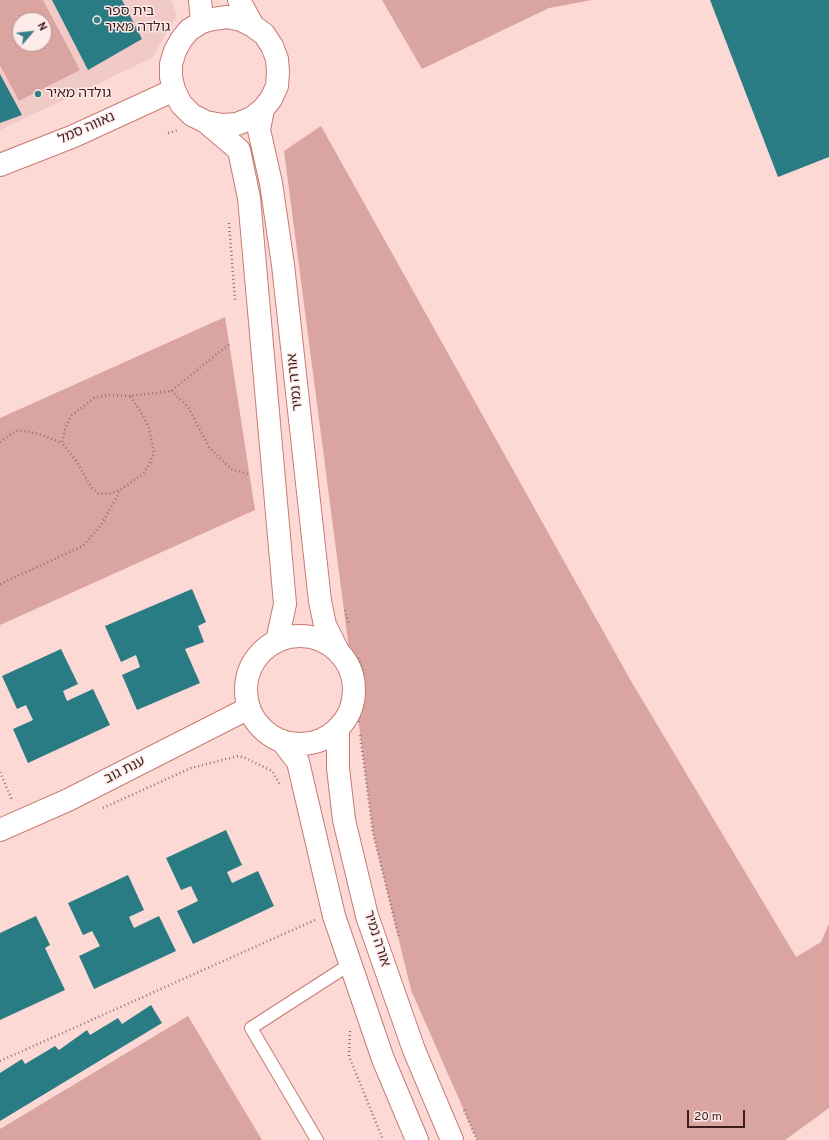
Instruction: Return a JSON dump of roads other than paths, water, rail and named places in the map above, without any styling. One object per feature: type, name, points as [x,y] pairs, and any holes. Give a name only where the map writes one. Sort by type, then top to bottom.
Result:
[{"type":"street","points":[[200,0],[202,22]]},
{"type":"street","points":[[239,0],[253,26]]},
{"type":"street","points":[[206,122],[222,125],[237,124],[252,118],[263,109],[271,99],[277,86],[277,59],[272,46],[264,34],[241,20],[227,17],[202,22],[189,30],[174,51],[171,64],[171,77],[174,90],[181,104],[192,115],[206,122],[239,150],[249,198],[285,604],[277,641]]},
{"type":"street","name":"נאווה סמל","points":[[0,165],[74,136],[174,90]]},
{"type":"street","name":"אורה נמיר","points":[[263,109],[258,130],[271,184],[283,265],[320,601],[325,625],[349,653]]},
{"type":"street","points":[[303,636],[316,638],[349,653],[347,664],[352,677],[354,691],[349,711],[349,727],[313,743],[297,744],[282,741],[268,733],[257,722],[249,708],[246,696],[246,682],[256,658],[265,648],[277,641],[289,637],[303,636]]},
{"type":"street","name":"ענת גוב","points":[[0,830],[68,800],[249,708]]},
{"type":"street","name":"אורה נמיר","points":[[349,727],[338,768],[344,820],[367,916],[414,1050],[452,1140]]},
{"type":"street","points":[[282,741],[298,762],[334,916],[383,1059],[417,1140]]},
{"type":"lane","points":[[317,1140],[251,1028],[336,972],[351,966]]},
{"type":"place","name":"בית ספר גולדה מאיר","points":[[97,20]]},
{"type":"place","name":"גולדה מאיר","points":[[38,94]]}]
